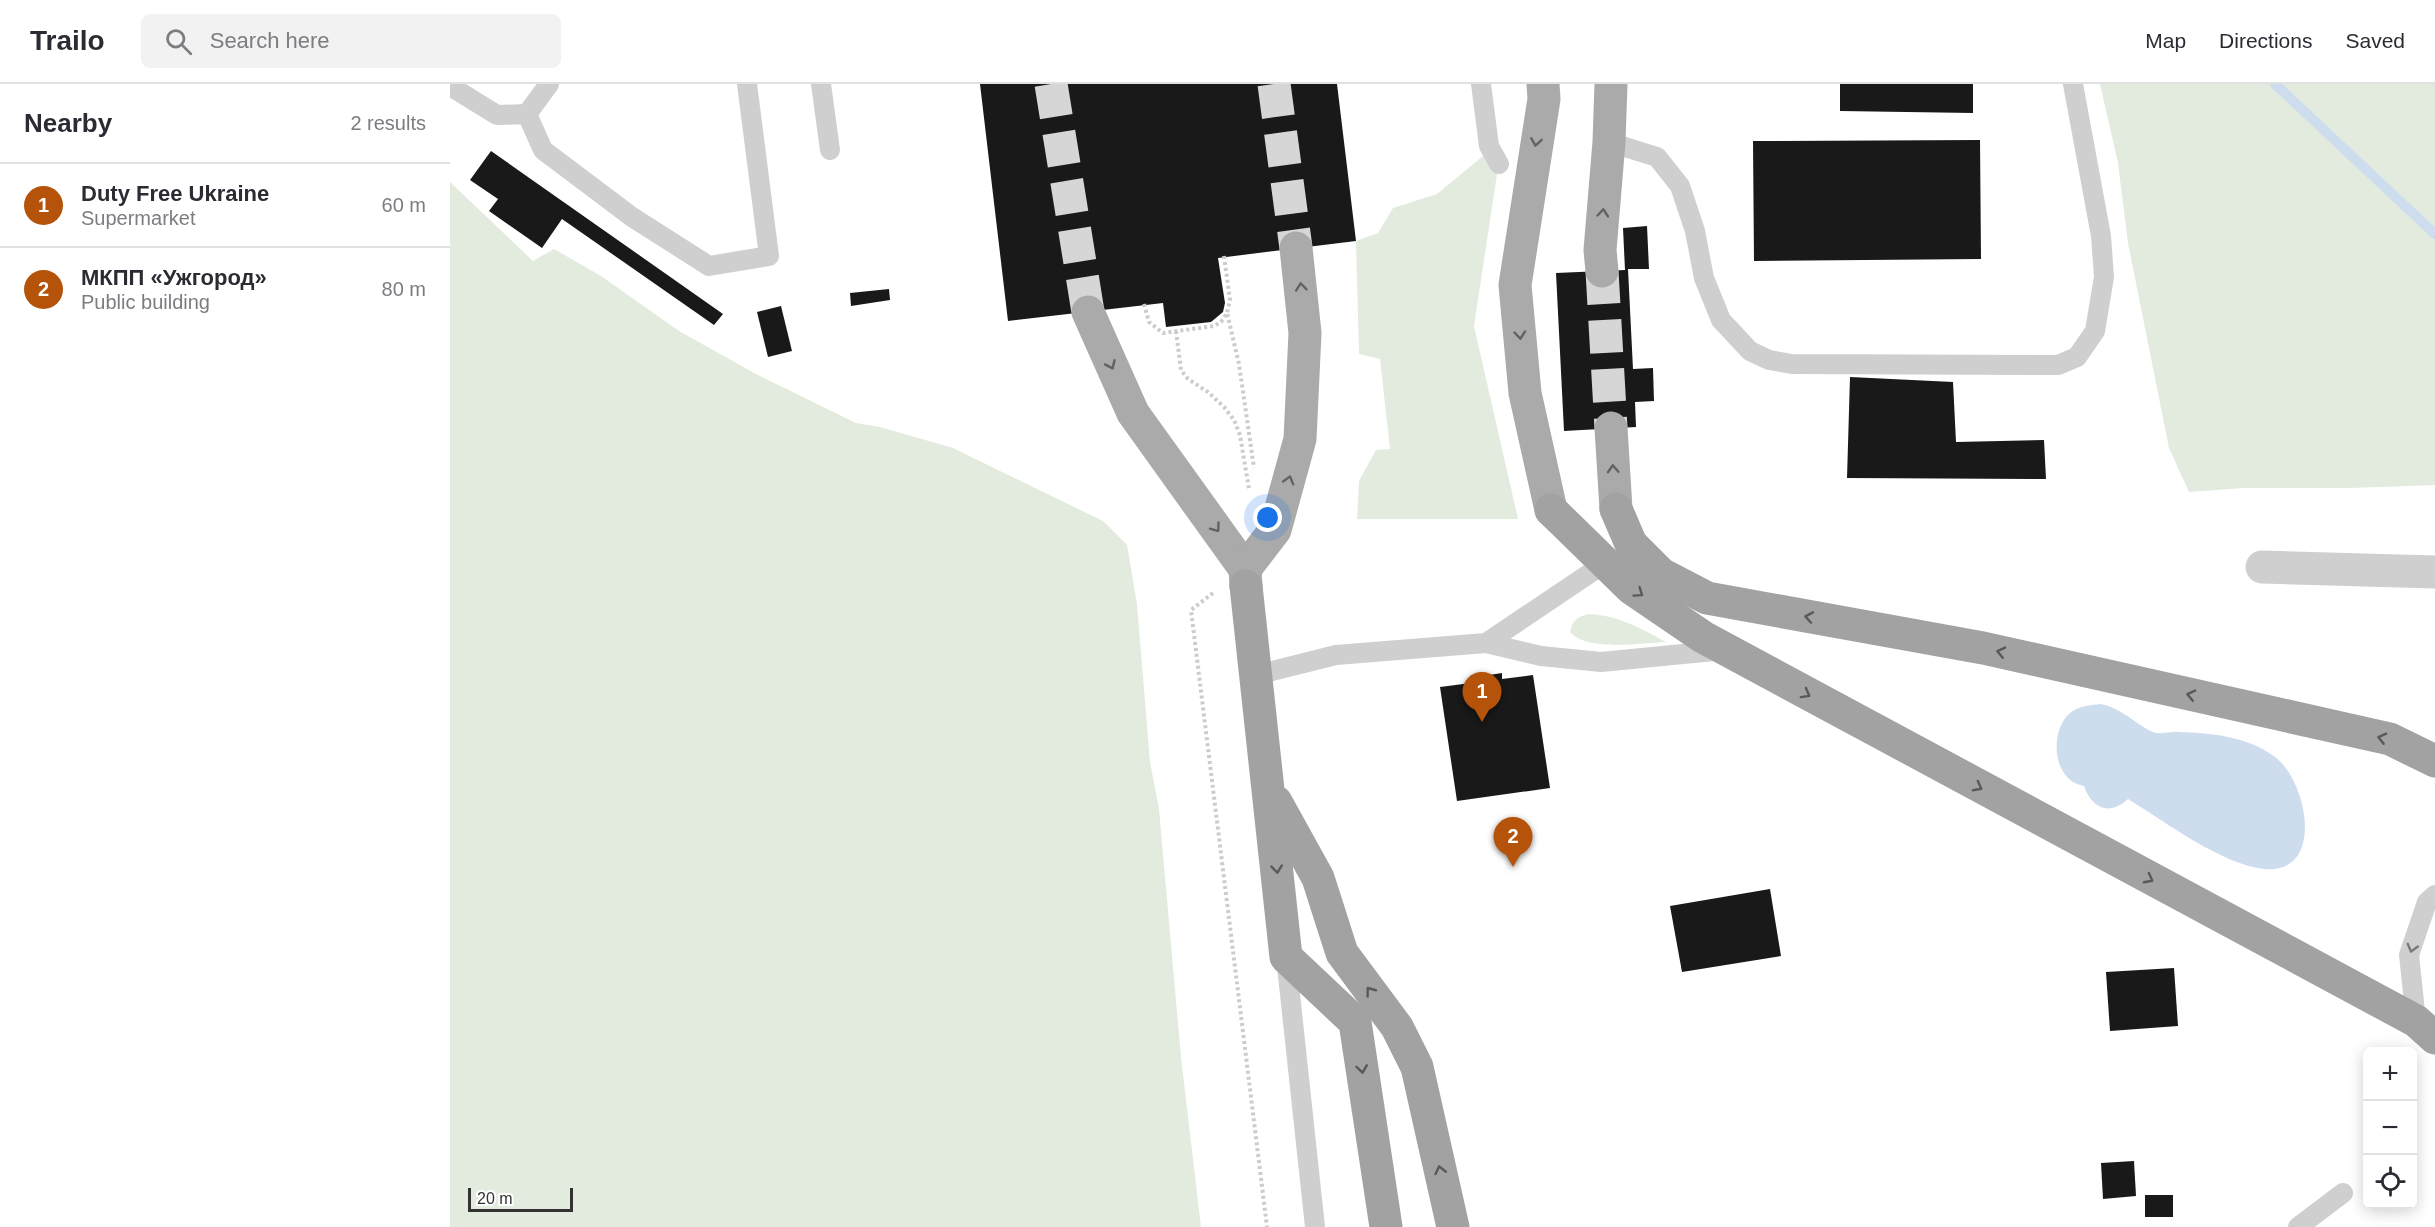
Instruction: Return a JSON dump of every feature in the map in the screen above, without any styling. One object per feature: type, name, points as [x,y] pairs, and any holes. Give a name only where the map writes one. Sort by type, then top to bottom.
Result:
[{"type":"highway","points":[[1616,509],[1631,544],[1661,574],[1707,598],[1983,648],[2390,739],[2435,761]]},
{"type":"highway","points":[[1551,510],[1631,588],[1703,637],[2426,1030]]},
{"type":"highway","points":[[1246,577],[1286,957],[1355,1022],[1386,1227]]},
{"type":"highway","points":[[1269,790],[1318,878],[1341,953],[1398,1027],[1417,1067],[1453,1227]]},
{"type":"main road","points":[[1543,84],[1544,99],[1515,285],[1525,393],[1551,510]]},
{"type":"main road","points":[[1602,271],[1600,250],[1609,142],[1611,84]]},
{"type":"main road","points":[[1088,312],[1133,413],[1246,577],[1275,530],[1300,439],[1305,333],[1296,248]]},
{"type":"main road","points":[[1611,428],[1616,509]]},
{"type":"street","points":[[2262,567],[2435,572]]},
{"type":"lane","points":[[527,114],[549,84]]},
{"type":"lane","points":[[527,114],[543,150],[632,217],[709,266],[769,256],[747,84]]},
{"type":"lane","points":[[821,84],[830,150]]},
{"type":"lane","points":[[1481,84],[1489,146],[1498,164]]},
{"type":"lane","points":[[1609,142],[1657,157],[1680,186],[1695,231],[1704,278],[1721,320],[1750,351],[1769,360],[1792,364],[2058,365],[2077,357],[2095,331],[2104,277],[2101,236],[2073,84]]},
{"type":"lane","points":[[450,86],[497,115],[527,114]]},
{"type":"lane","points":[[1486,643],[1605,563]]},
{"type":"lane","points":[[1256,675],[1336,655],[1486,643],[1540,656],[1601,662],[1727,650]]},
{"type":"lane","points":[[2426,1030],[2409,955],[2427,902],[2435,895]]},
{"type":"lane","points":[[1286,957],[1316,1227]]},
{"type":"lane","points":[[2298,1227],[2343,1193]]},
{"type":"path","points":[[1144,304],[1149,321],[1163,333],[1214,326],[1221,322],[1227,313],[1230,300],[1224,256]]},
{"type":"path","points":[[1227,313],[1239,364],[1255,477]]},
{"type":"path","points":[[1176,332],[1181,370],[1188,379],[1208,392],[1224,407],[1234,420],[1240,435],[1249,490]]},
{"type":"path","points":[[1246,577],[1191,610],[1267,1227]]},
{"type":"shaded area","points":[[2100,84],[2435,84],[2435,485],[2244,488],[2189,492],[2169,448],[2128,243],[2118,163]]},
{"type":"shaded area","points":[[1483,156],[1497,174],[1474,326],[1518,519],[1357,519],[1359,481],[1376,450],[1390,449],[1380,359],[1359,354],[1356,241],[1378,233],[1393,208],[1437,194]]},
{"type":"shaded area","points":[[450,182],[533,261],[554,249],[601,276],[679,331],[756,374],[856,423],[880,427],[953,448],[1103,521],[1127,545],[1137,604],[1150,762],[1159,809],[1181,1057],[1201,1227],[450,1227]]},
{"type":"shaded area","points":[[1588,614],[1619,620],[1666,642],[1615,645],[1589,642],[1570,632],[1576,620]]},
{"type":"water","points":[[2101,704],[2115,709],[2153,732],[2230,737],[2254,745],[2275,757],[2296,785],[2302,804],[2305,824],[2303,842],[2297,857],[2284,867],[2265,869],[2249,866],[2213,851],[2128,799],[2115,807],[2102,808],[2097,805],[2087,794],[2084,786],[2073,782],[2065,775],[2057,754],[2057,743],[2063,721],[2070,713],[2081,707]]},
{"type":"building","points":[[980,84],[1337,84],[1356,241],[1218,258],[1225,303],[1223,312],[1211,322],[1166,327],[1163,303],[1008,321]]},
{"type":"building","points":[[1840,84],[1973,84],[1973,113],[1840,111]]},
{"type":"building","points":[[1980,140],[1981,259],[1754,261],[1753,141]]},
{"type":"building","points":[[491,151],[723,314],[714,325],[562,219],[542,248],[489,211],[498,199],[470,180]]},
{"type":"building","points":[[1647,226],[1649,269],[1628,269],[1633,369],[1653,368],[1654,401],[1635,402],[1636,427],[1564,431],[1556,273],[1625,270],[1623,228]]},
{"type":"building","points":[[889,289],[890,300],[851,306],[850,293]]},
{"type":"building","points":[[781,306],[792,351],[768,357],[757,312]]},
{"type":"building","points":[[1850,377],[1953,382],[1956,442],[2044,440],[2046,479],[1847,478]]},
{"type":"building","points":[[1502,673],[1502,679],[1533,675],[1550,788],[1457,801],[1440,687],[1471,683],[1470,678]]},
{"type":"building","points":[[1770,889],[1781,956],[1682,972],[1670,906]]},
{"type":"building","points":[[2174,968],[2178,1026],[2110,1031],[2106,972]]},
{"type":"building","points":[[2134,1161],[2136,1196],[2103,1199],[2101,1163]]},
{"type":"building","points":[[2145,1195],[2173,1195],[2173,1217],[2145,1217]]},
{"type":"waterway","points":[[2275,84],[2435,234]]},
{"type":"tunnel","points":[[1051,84],[1088,312]]},
{"type":"tunnel","points":[[1274,84],[1296,248]]},
{"type":"tunnel","points":[[1602,271],[1611,428]]},
{"type":"place","name":"Duty Free Ukraine","points":[[1482,722]]},
{"type":"place","name":"МКПП «Ужгород»","points":[[1513,867]]}]
